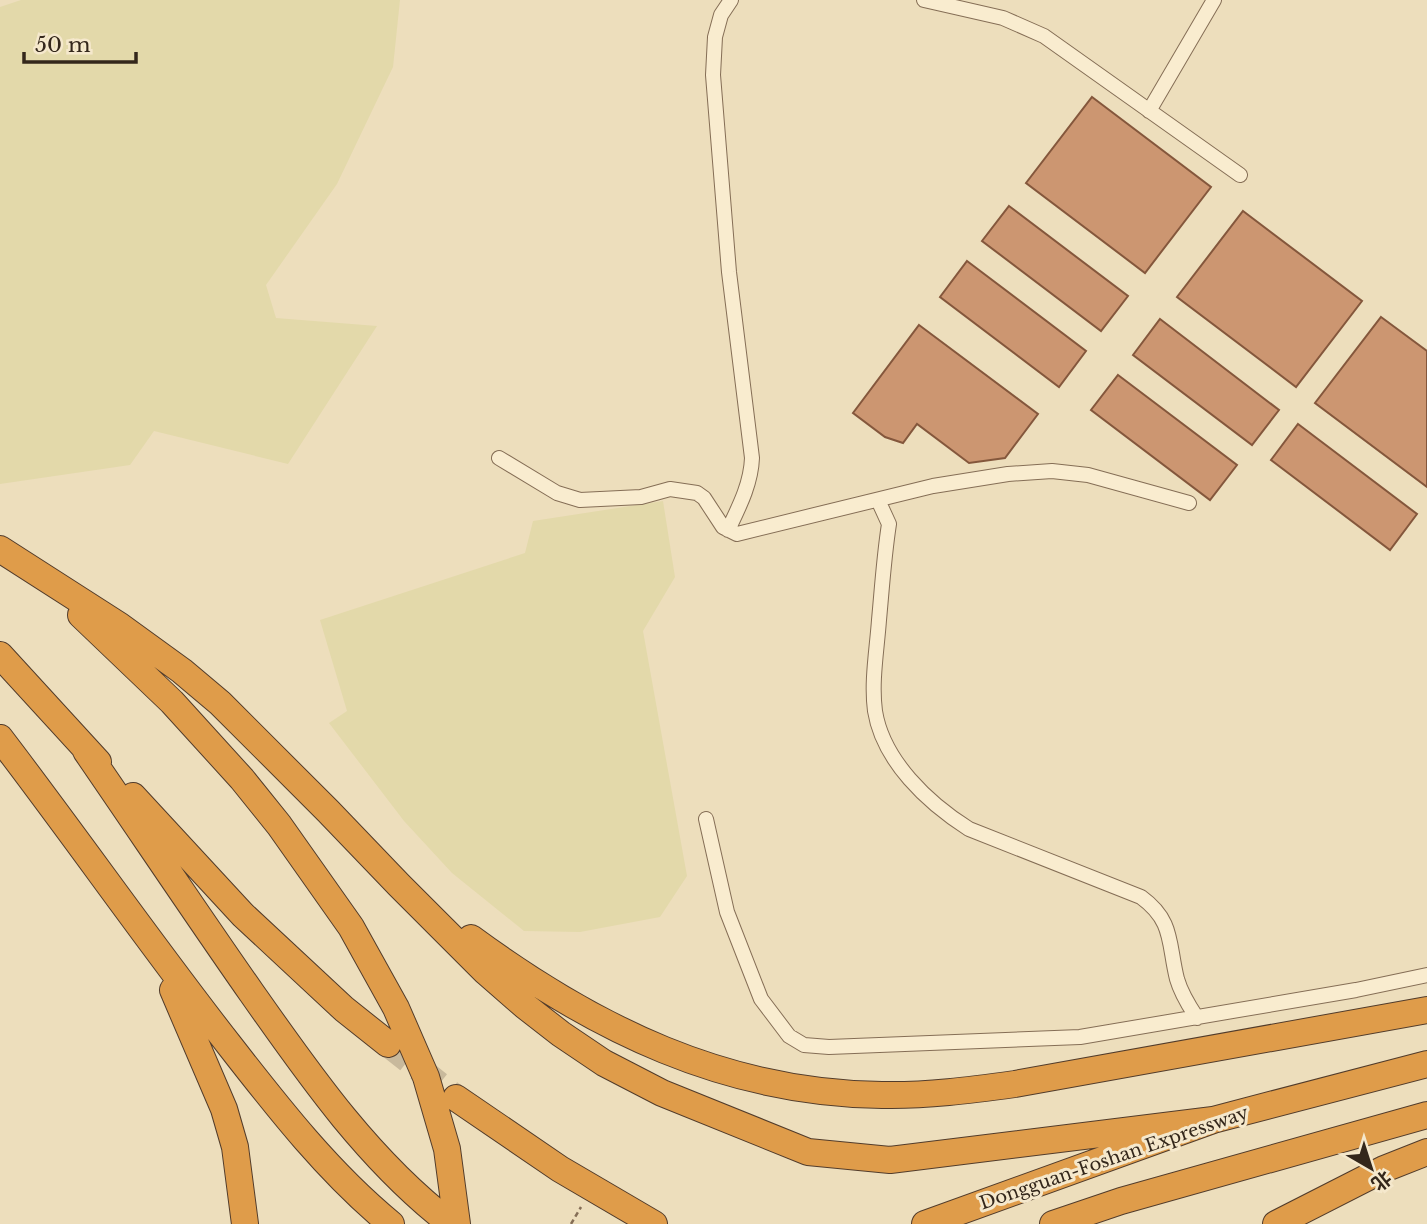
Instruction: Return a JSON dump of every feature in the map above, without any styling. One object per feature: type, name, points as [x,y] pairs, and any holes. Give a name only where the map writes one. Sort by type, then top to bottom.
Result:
[{"type":"highway","points":[[0,549],[88,604],[182,671],[220,703],[486,972],[525,1006],[604,1063],[662,1093],[808,1152],[890,1160],[1213,1120]]},
{"type":"highway","points":[[34,572],[172,702],[218,751],[271,816],[351,927],[396,1008],[426,1077],[447,1149],[457,1224]]},
{"type":"highway","points":[[0,654],[86,751],[130,793],[243,915],[344,1009],[388,1044]]},
{"type":"highway","points":[[0,738],[73,834],[155,950],[300,1133],[337,1173],[391,1224]]},
{"type":"highway","points":[[86,751],[232,965],[337,1110],[393,1174],[451,1224]]},
{"type":"highway","points":[[399,885],[535,984],[620,1032],[710,1068],[827,1092],[884,1095],[974,1090],[1427,1010]]},
{"type":"highway","points":[[155,950],[224,1109],[235,1147],[245,1224]]},
{"type":"highway","name":"Dongguan-Foshan Expressway","points":[[925,1224],[1213,1120],[1427,1064]]},
{"type":"highway","points":[[456,1098],[561,1169],[654,1224]]},
{"type":"highway","points":[[1054,1224],[1121,1201],[1427,1115]]},
{"type":"highway","points":[[1276,1224],[1384,1169],[1427,1152]]},
{"type":"street","points":[[728,530],[741,505],[752,458],[729,272],[713,75],[715,37],[720,15],[732,0]]},
{"type":"street","points":[[924,0],[993,15],[1031,29],[1055,43],[1240,175]]},
{"type":"street","points":[[1149,111],[1214,0]]},
{"type":"street","points":[[499,458],[557,493],[580,500],[641,497],[670,489],[697,494],[704,498],[716,518],[728,530],[737,534],[959,482],[1052,471],[1088,475],[1189,503]]},
{"type":"street","points":[[878,500],[889,524],[877,645],[875,709],[885,741],[897,761],[932,801],[947,815],[969,829],[1141,897],[1154,907],[1164,920],[1178,982],[1197,1018]]},
{"type":"street","points":[[706,819],[727,912],[761,999],[789,1036],[804,1045],[829,1047],[1080,1037],[1356,990],[1427,975]]},
{"type":"path","points":[[571,1224],[581,1207]]},
{"type":"shaded area","points":[[21,0],[400,0],[393,67],[337,184],[266,285],[276,318],[377,326],[288,464],[154,431],[130,465],[0,484],[0,7]]},
{"type":"shaded area","points":[[663,501],[675,577],[643,631],[687,876],[660,917],[580,932],[524,931],[452,873],[404,821],[329,723],[347,711],[320,620],[525,553],[533,521]]},
{"type":"building","points":[[1092,97],[1211,187],[1145,273],[1026,183]]},
{"type":"building","points":[[1009,206],[1128,296],[1101,331],[982,241]]},
{"type":"building","points":[[1243,211],[1362,301],[1296,387],[1177,297]]},
{"type":"building","points":[[967,261],[1086,351],[1059,387],[940,297]]},
{"type":"building","points":[[1381,317],[1427,351],[1427,487],[1315,403]]},
{"type":"building","points":[[1160,319],[1279,410],[1252,445],[1133,355]]},
{"type":"building","points":[[919,325],[1038,414],[1005,458],[969,463],[917,424],[903,443],[885,437],[853,413]]},
{"type":"building","points":[[1118,375],[1237,465],[1210,500],[1091,410]]},
{"type":"building","points":[[1298,424],[1417,514],[1390,550],[1271,460]]},
{"type":"tunnel","points":[[388,1044],[456,1098]]}]
